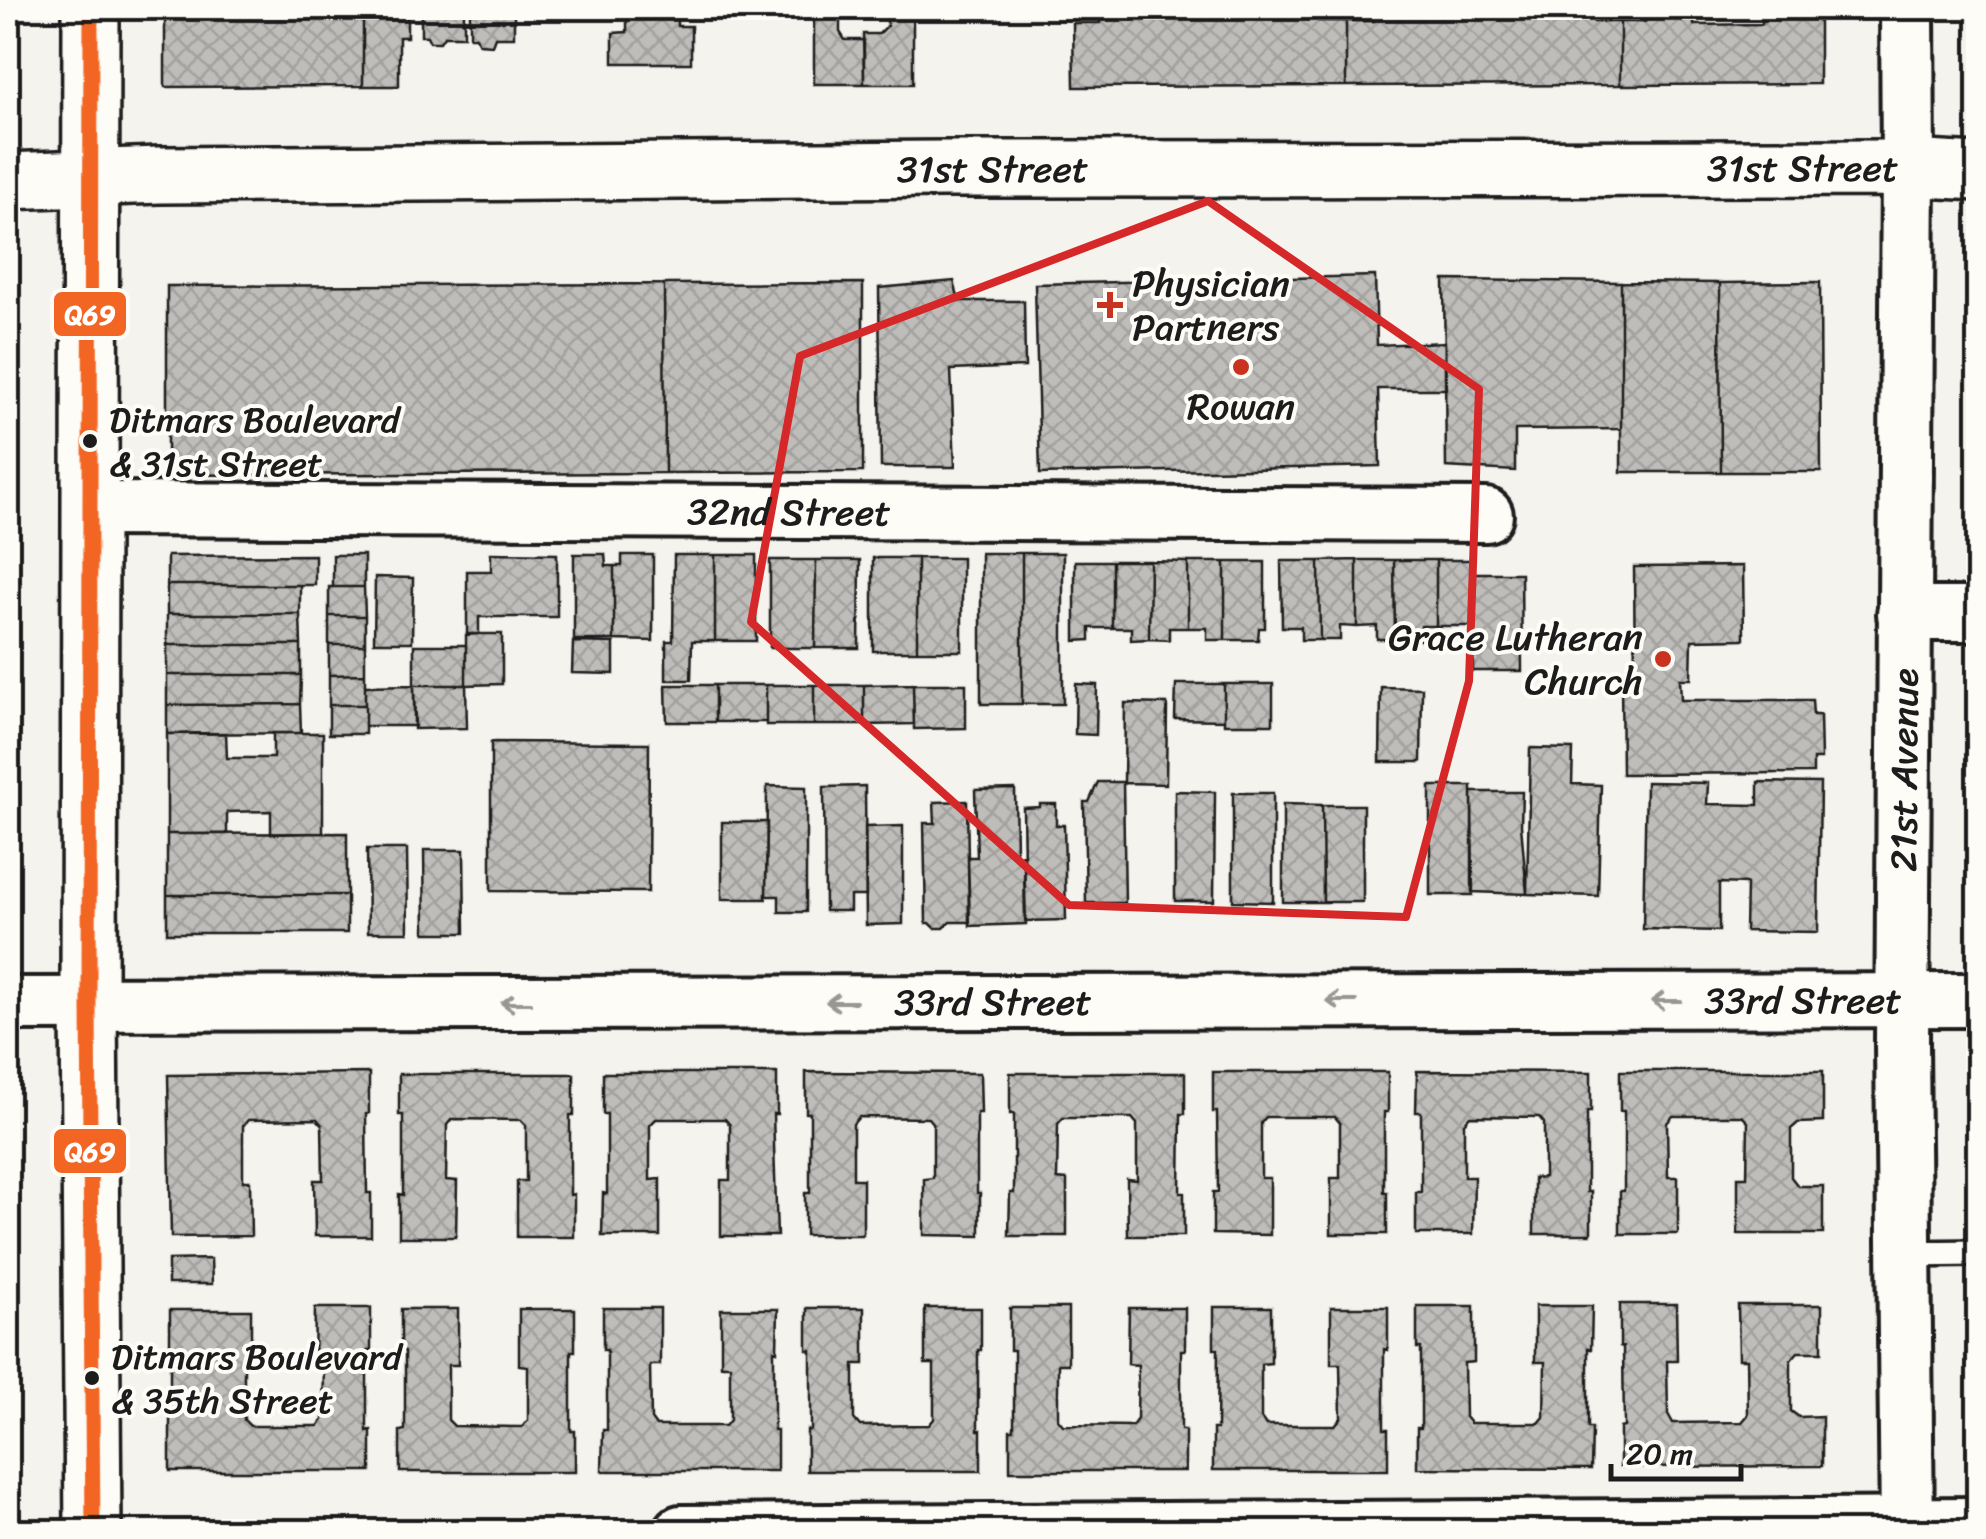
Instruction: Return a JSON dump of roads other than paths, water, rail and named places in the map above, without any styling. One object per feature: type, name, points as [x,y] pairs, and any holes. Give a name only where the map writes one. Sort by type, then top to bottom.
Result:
[{"type":"street","points":[[91,8],[92,1532]]},
{"type":"street","name":"21st Avenue","points":[[1907,8],[1902,1044],[1907,1528]]},
{"type":"street","name":"31st Street","points":[[8,181],[159,174],[926,169],[1908,168],[1978,172]]},
{"type":"street","name":"32nd Street","points":[[91,508],[1486,516]]},
{"type":"street","points":[[1904,614],[1978,614]]},
{"type":"street","name":"33rd Street","points":[[8,1004],[1978,1000]]},
{"type":"street","points":[[680,1532],[1907,1528],[1978,1524]]},
{"type":"lane","points":[[1905,1254],[1978,1253]]},
{"type":"place","name":"Physician Partners","points":[[1110,305]]},
{"type":"place","name":"Rowan","points":[[1241,367]]},
{"type":"place","name":"Ditmars Boulevard & 31st Street","points":[[90,441]]},
{"type":"place","name":"Grace Lutheran Church","points":[[1663,659]]},
{"type":"place","name":"Ditmars Boulevard & 35th Street","points":[[92,1378]]}]
